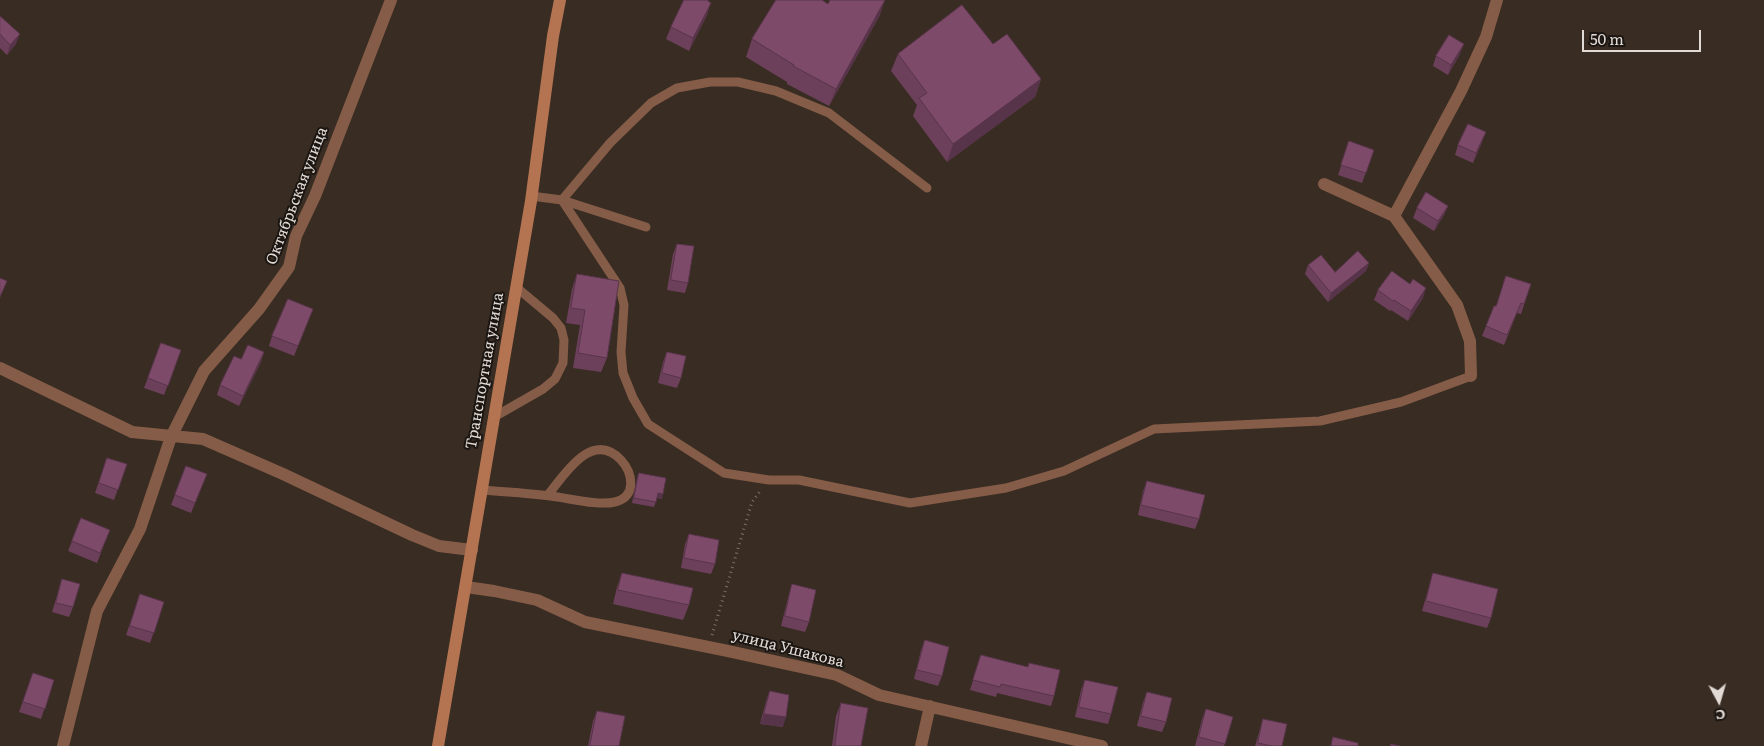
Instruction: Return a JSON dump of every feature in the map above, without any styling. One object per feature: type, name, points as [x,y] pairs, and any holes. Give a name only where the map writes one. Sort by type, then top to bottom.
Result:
[{"type":"main road","name":"Транспортная улица","points":[[438,746],[531,196],[553,36],[560,0]]},
{"type":"street","name":"Октябрьская улица","points":[[63,746],[97,612],[140,529],[171,437],[204,371],[259,309],[289,267],[296,236],[315,196],[391,0]]},
{"type":"street","points":[[1394,216],[1461,91],[1486,37],[1498,0]]},
{"type":"street","points":[[1324,184],[1394,216],[1457,305],[1470,341],[1471,376]]},
{"type":"street","points":[[0,368],[132,432],[202,439],[283,474],[412,535],[440,546],[472,550]]},
{"type":"street","name":"улица Ушакова","points":[[466,587],[537,600],[585,622],[837,675],[879,695],[1102,746]]},
{"type":"street","points":[[921,746],[930,706]]},
{"type":"lane","points":[[562,200],[610,143],[651,103],[676,88],[710,82],[738,82],[776,91],[828,113],[927,188]]},
{"type":"lane","points":[[531,196],[562,200],[646,227]]},
{"type":"lane","points":[[562,200],[620,288],[624,305],[621,352],[623,372],[633,398],[648,424],[724,473],[769,480],[799,480],[910,503],[1006,488],[1064,471],[1154,429],[1320,421],[1401,402],[1471,376]]},
{"type":"lane","points":[[494,417],[543,389],[555,379],[563,363],[564,340],[561,328],[553,318],[516,287]]},
{"type":"lane","points":[[482,490],[602,503],[614,502],[623,499],[629,492],[631,482],[629,472],[615,453],[600,450],[585,453],[574,463],[548,496]]},
{"type":"path","points":[[709,647],[752,502],[769,480]]},
{"type":"building","points":[[684,0],[708,0],[711,3],[693,38],[671,27]]},
{"type":"building","points":[[776,0],[822,0],[828,4],[830,0],[885,0],[836,89],[793,66],[752,39]]},
{"type":"building","points":[[962,5],[993,44],[1007,34],[1041,79],[953,144],[919,98],[927,93],[898,54]]},
{"type":"building","points":[[0,16],[20,34],[10,45],[0,34]]},
{"type":"building","points":[[1449,35],[1464,44],[1451,65],[1436,56]]},
{"type":"building","points":[[1468,124],[1486,132],[1476,153],[1458,145]]},
{"type":"building","points":[[1349,141],[1374,150],[1366,173],[1341,165]]},
{"type":"building","points":[[1426,192],[1448,206],[1438,221],[1417,208]]},
{"type":"building","points":[[677,244],[694,246],[688,283],[671,280]]},
{"type":"building","points":[[1358,251],[1369,263],[1331,293],[1308,265],[1321,255],[1335,272]]},
{"type":"building","points":[[1392,271],[1410,284],[1413,279],[1426,288],[1411,311],[1378,290]]},
{"type":"building","points":[[577,274],[619,281],[607,358],[578,353],[585,310],[571,308]]},
{"type":"building","points":[[1506,276],[1531,284],[1524,304],[1521,303],[1507,335],[1486,326],[1494,306],[1496,306]]},
{"type":"building","points":[[0,278],[7,281],[0,297]]},
{"type":"building","points":[[288,299],[313,309],[298,346],[272,336]]},
{"type":"building","points":[[161,343],[181,350],[168,386],[148,378]]},
{"type":"building","points":[[248,345],[264,352],[243,396],[220,385],[234,356],[241,359]]},
{"type":"building","points":[[667,352],[686,356],[681,378],[662,373]]},
{"type":"building","points":[[107,458],[127,464],[118,490],[99,483]]},
{"type":"building","points":[[186,466],[207,474],[195,503],[175,495]]},
{"type":"building","points":[[639,473],[666,478],[663,494],[658,493],[656,502],[634,498]]},
{"type":"building","points":[[1147,481],[1205,495],[1199,519],[1141,505]]},
{"type":"building","points":[[81,518],[110,530],[100,553],[72,541]]},
{"type":"building","points":[[689,534],[719,540],[715,564],[684,558]]},
{"type":"building","points":[[622,573],[693,588],[689,605],[618,590]]},
{"type":"building","points":[[1433,573],[1498,589],[1491,618],[1426,601]]},
{"type":"building","points":[[62,579],[80,584],[73,607],[56,603]]},
{"type":"building","points":[[792,584],[816,590],[809,622],[785,616]]},
{"type":"building","points":[[140,594],[164,602],[154,633],[130,626]]},
{"type":"building","points":[[925,640],[949,647],[942,676],[917,670]]},
{"type":"building","points":[[981,655],[1028,667],[1029,663],[1060,670],[1054,696],[1001,684],[1000,687],[973,680]]},
{"type":"building","points":[[33,673],[54,680],[45,709],[23,702]]},
{"type":"building","points":[[1085,680],[1118,687],[1111,714],[1079,707]]},
{"type":"building","points":[[770,691],[789,695],[786,717],[764,714]]},
{"type":"building","points":[[1147,692],[1172,698],[1166,722],[1141,716]]},
{"type":"building","points":[[841,703],[868,708],[861,746],[835,746]]},
{"type":"building","points":[[1206,709],[1233,717],[1225,744],[1199,737]]},
{"type":"building","points":[[597,711],[625,716],[619,746],[590,746]]},
{"type":"building","points":[[1263,719],[1287,724],[1282,746],[1258,743]]},
{"type":"building","points":[[1333,737],[1358,743],[1358,746],[1331,746]]}]
